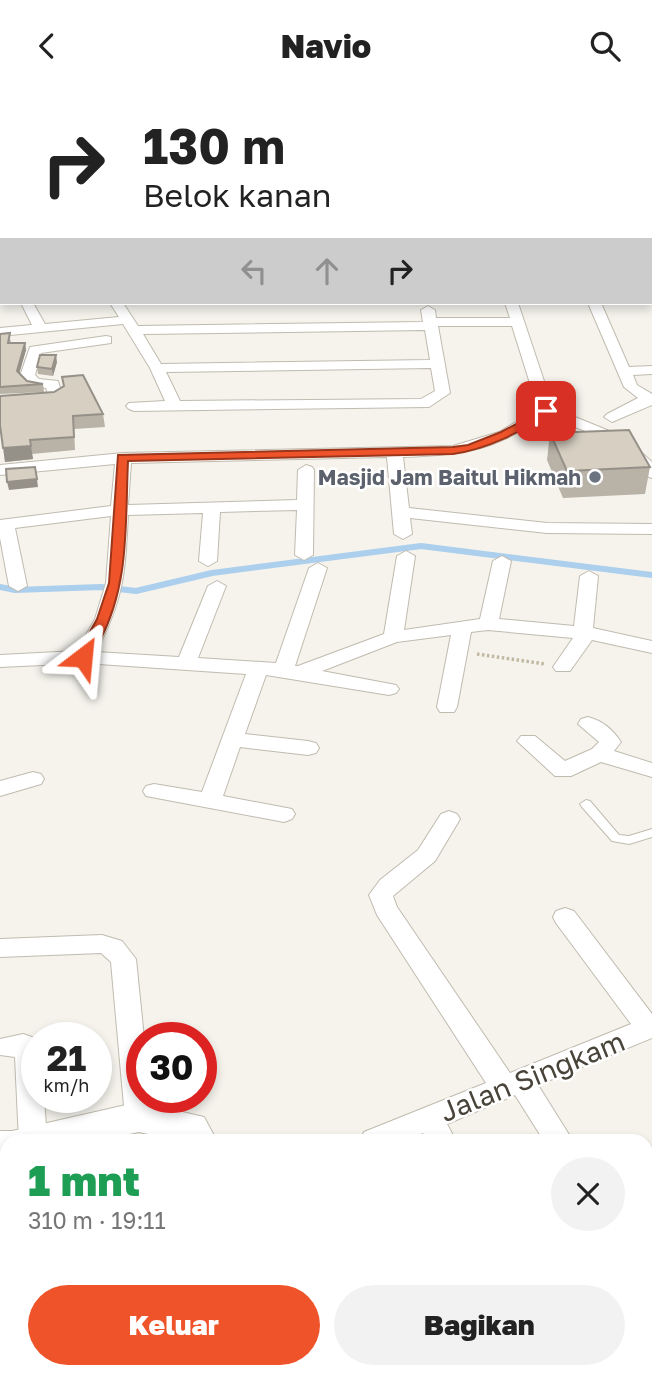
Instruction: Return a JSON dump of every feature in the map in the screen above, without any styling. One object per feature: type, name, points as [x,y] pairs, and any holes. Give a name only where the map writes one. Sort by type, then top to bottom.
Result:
[{"type":"street","points":[[28,305],[41,328]]},
{"type":"street","points":[[120,305],[157,368],[175,407]]},
{"type":"street","points":[[513,305],[546,411]]},
{"type":"street","points":[[595,305],[631,387],[650,399]]},
{"type":"street","points":[[0,332],[130,325],[429,319],[518,322]]},
{"type":"street","points":[[134,406],[424,404],[443,393],[429,319]]},
{"type":"street","points":[[0,401],[56,398],[60,384],[35,383],[27,376],[35,350],[106,340]]},
{"type":"street","points":[[157,368],[437,364]]},
{"type":"street","points":[[625,370],[652,370]]},
{"type":"street","points":[[612,417],[650,399]]},
{"type":"street","points":[[0,470],[122,458],[470,448],[505,435],[546,411]]},
{"type":"street","points":[[546,411],[622,440],[644,459],[652,473]]},
{"type":"street","points":[[394,452],[403,534]]},
{"type":"street","points":[[83,657],[104,619],[113,591],[122,458]]},
{"type":"street","points":[[293,671],[311,562],[306,470]]},
{"type":"street","points":[[18,586],[3,525],[119,510],[306,505]]},
{"type":"street","points":[[208,561],[212,508]]},
{"type":"street","points":[[401,512],[547,528],[652,529]]},
{"type":"street","points":[[393,638],[406,556]]},
{"type":"street","points":[[488,624],[502,561]]},
{"type":"street","points":[[563,667],[579,646],[583,633],[589,576]]},
{"type":"street","points":[[186,664],[216,586]]},
{"type":"street","points":[[293,671],[393,638],[488,624],[583,633],[652,647]]},
{"type":"street","points":[[447,707],[462,628]]},
{"type":"street","points":[[0,661],[83,657],[293,671],[389,689]]},
{"type":"street","points":[[210,800],[258,669]]},
{"type":"street","points":[[528,741],[563,771],[600,754],[610,742],[608,737],[588,724]]},
{"type":"street","points":[[233,740],[308,748]]},
{"type":"street","points":[[600,754],[652,770]]},
{"type":"street","points":[[0,789],[33,779]]},
{"type":"street","points":[[154,791],[284,814]]},
{"type":"street","points":[[449,819],[443,834],[423,859],[388,884],[381,895],[386,909],[426,973],[553,1134]]},
{"type":"street","points":[[565,917],[650,1028]]},
{"type":"street","points":[[0,948],[102,944],[120,953],[123,959],[139,1117]]},
{"type":"street","name":"Jalan Singkam","points":[[410,1134],[435,1129],[511,1083],[650,1028]]},
{"type":"street","points":[[9,1047],[23,1045],[28,1052],[17,1134]]},
{"type":"street","points":[[59,1134],[139,1117],[192,1128],[195,1134]]},
{"type":"lane","points":[[586,804],[616,838],[622,840],[652,833]]},
{"type":"path","points":[[456,651],[563,667]]},
{"type":"building","points":[[10,333],[8,343],[25,343],[17,371],[27,381],[43,384],[0,387],[0,334]]},
{"type":"building","points":[[40,355],[56,355],[52,369],[37,367]]},
{"type":"building","points":[[83,375],[103,414],[73,416],[74,437],[30,440],[31,446],[3,448],[0,396],[54,392],[64,386],[62,377]]},
{"type":"building","points":[[629,430],[650,467],[567,471],[550,433]]},
{"type":"building","points":[[35,467],[37,479],[7,482],[6,469]]},
{"type":"waterway","points":[[0,587],[15,590],[101,587],[136,591],[212,573],[421,546],[652,575]]},
{"type":"place","name":"Masjid Jam Baitul Hikmah","points":[[595,477]]},
{"type":"route","points":[[83,657],[104,619],[116,583],[122,458],[453,451],[485,444],[546,411]]}]
